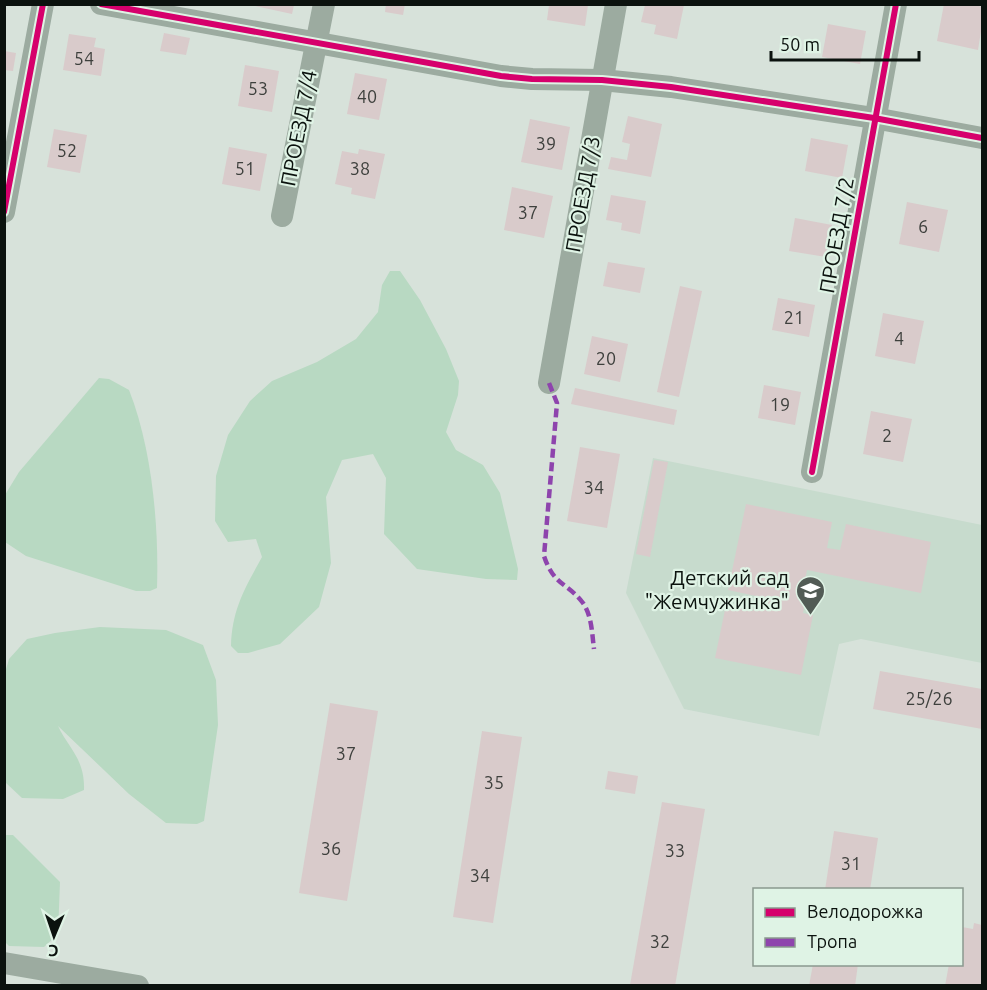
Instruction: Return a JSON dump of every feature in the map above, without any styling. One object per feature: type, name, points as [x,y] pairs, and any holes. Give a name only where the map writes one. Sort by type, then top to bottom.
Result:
[{"type":"street","points":[[4,212],[43,4]]},
{"type":"street","points":[[101,4],[501,76],[603,80],[671,87],[874,118],[982,138]]},
{"type":"street","name":"ПРОЕЗД 7/4","points":[[282,216],[324,4]]},
{"type":"street","name":"ПРОЕЗД 7/3","points":[[549,383],[616,4]]},
{"type":"street","name":"ПРОЕЗД 7/2","points":[[812,472],[896,4]]},
{"type":"street","points":[[4,963],[138,986]]},
{"type":"shaded area","points":[[390,271],[400,271],[420,300],[446,349],[459,381],[458,395],[446,432],[456,450],[483,465],[500,493],[518,569],[517,580],[486,579],[417,569],[384,534],[386,478],[373,454],[342,460],[326,497],[331,563],[319,607],[280,644],[248,653],[238,653],[231,646],[234,621],[245,589],[262,557],[256,539],[228,542],[215,521],[216,476],[228,435],[250,401],[272,381],[317,362],[356,339],[378,312],[382,285]]},
{"type":"shaded area","points":[[99,378],[109,379],[129,390],[143,437],[152,488],[157,539],[157,588],[150,591],[136,591],[26,556],[5,542],[5,495],[19,472]]},
{"type":"shaded area","name":"Детский сад \"Жемчужинка\"","points":[[653,458],[982,525],[982,663],[861,639],[839,644],[819,736],[684,709],[626,593]]},
{"type":"shaded area","points":[[100,627],[166,630],[203,645],[216,680],[218,725],[204,821],[197,824],[166,823],[129,794],[58,726],[79,762],[84,779],[84,790],[63,799],[22,798],[5,782],[4,676],[9,659],[27,639]]},
{"type":"shaded area","points":[[5,835],[13,835],[60,882],[58,934],[44,947],[9,946],[5,942]]},
{"type":"building","points":[[386,4],[405,4],[403,15],[385,12]]},
{"type":"building","points":[[944,4],[972,4],[982,7],[978,50],[937,41]]},
{"type":"building","points":[[250,5],[294,5],[292,14]]},
{"type":"building","points":[[549,5],[588,5],[585,26],[547,20]]},
{"type":"building","points":[[645,5],[684,5],[677,39],[654,34],[656,25],[641,22]]},
{"type":"building","points":[[828,24],[866,31],[860,64],[822,57]]},
{"type":"building","points":[[164,33],[190,38],[186,55],[160,51]]},
{"type":"building","points":[[69,34],[96,38],[94,47],[105,49],[101,76],[63,70]]},
{"type":"building","points":[[4,51],[16,53],[13,71],[4,70]]},
{"type":"building","points":[[245,65],[279,71],[272,112],[238,106]]},
{"type":"building","points":[[355,73],[387,79],[379,120],[347,114]]},
{"type":"building","points":[[628,116],[662,124],[651,177],[608,169],[611,157],[627,160],[630,144],[622,142]]},
{"type":"building","points":[[530,119],[570,127],[562,170],[521,162]]},
{"type":"building","points":[[54,129],[87,135],[80,173],[47,167]]},
{"type":"building","points":[[811,138],[848,145],[842,178],[805,171]]},
{"type":"building","points":[[229,147],[267,154],[260,191],[222,184]]},
{"type":"building","points":[[359,149],[385,154],[375,199],[351,194],[352,188],[335,184],[342,151],[358,154]]},
{"type":"building","points":[[512,187],[553,196],[544,238],[504,230]]},
{"type":"building","points":[[611,195],[646,201],[640,234],[621,230],[622,223],[606,220]]},
{"type":"building","points":[[907,202],[948,210],[939,252],[899,244]]},
{"type":"building","points":[[795,218],[832,225],[826,257],[789,251]]},
{"type":"building","points":[[608,262],[645,268],[640,293],[603,286]]},
{"type":"building","points":[[680,286],[702,291],[679,397],[657,392]]},
{"type":"building","points":[[778,298],[815,305],[809,337],[772,330]]},
{"type":"building","points":[[883,313],[924,321],[915,364],[875,356]]},
{"type":"building","points":[[592,336],[628,344],[620,382],[584,374]]},
{"type":"building","points":[[764,385],[801,392],[795,425],[758,418]]},
{"type":"building","points":[[575,388],[677,410],[674,425],[571,404]]},
{"type":"building","points":[[871,411],[912,419],[903,462],[863,454]]},
{"type":"building","points":[[580,447],[620,454],[607,528],[567,521]]},
{"type":"building","points":[[654,460],[668,462],[650,557],[636,554]]},
{"type":"building","points":[[746,504],[832,522],[827,548],[840,550],[846,524],[931,542],[921,593],[807,570],[805,580],[809,581],[803,613],[813,615],[801,675],[715,658],[726,605],[753,611],[756,596],[728,590]]},
{"type":"building","points":[[880,671],[982,689],[982,729],[873,709]]},
{"type":"building","points":[[330,703],[378,711],[347,901],[299,893]]},
{"type":"building","points":[[482,731],[522,737],[493,923],[453,917]]},
{"type":"building","points":[[608,771],[638,776],[635,794],[605,789]]},
{"type":"building","points":[[662,802],[705,809],[675,986],[632,986],[630,985]]},
{"type":"building","points":[[834,831],[878,838],[870,888],[825,888]]},
{"type":"building","points":[[974,923],[982,925],[982,986],[945,986],[949,966],[963,966],[963,927],[973,929]]},
{"type":"building","points":[[813,966],[858,966],[855,986],[809,986]]},
{"type":"marked path","points":[[549,383],[557,403],[544,556],[552,573],[577,596],[586,608],[594,649]]},
{"type":"cycle path","points":[[4,212],[43,4]]},
{"type":"cycle path","points":[[101,4],[501,76],[602,80],[671,87],[874,118],[982,138]]},
{"type":"cycle path","points":[[812,472],[896,4]]},
{"type":"place","name":"Детский сад \"Жемчужинка\"","points":[[810,616]]}]
